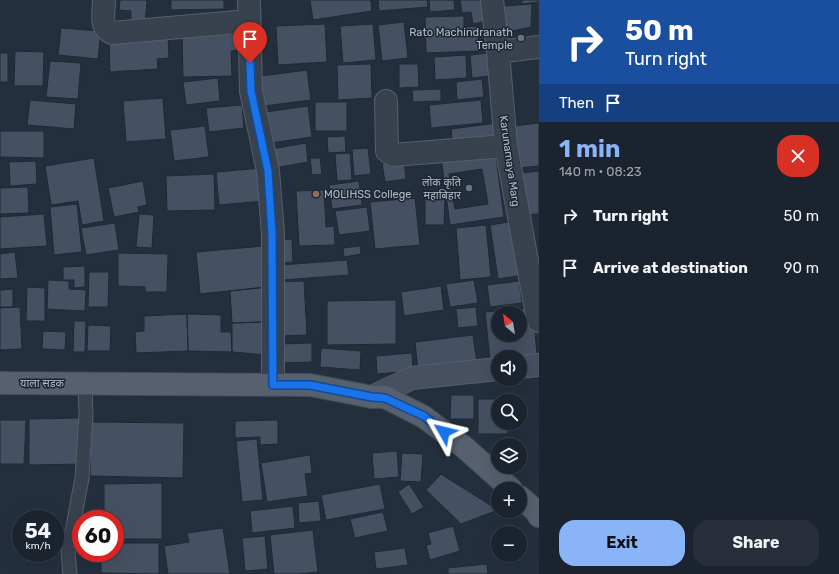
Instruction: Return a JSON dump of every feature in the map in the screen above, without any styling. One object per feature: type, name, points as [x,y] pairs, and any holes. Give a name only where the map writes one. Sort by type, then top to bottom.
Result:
[{"type":"main road","name":"याला सडक","points":[[0,383],[310,385],[372,397],[385,398],[424,416],[464,447],[502,482]]},
{"type":"main road","points":[[527,503],[536,511],[539,516]]},
{"type":"street","points":[[104,0],[103,26],[106,30],[112,33],[249,11],[251,91],[268,171],[272,234],[273,385]]},
{"type":"street","name":"Karunamaya Marg","points":[[492,0],[506,146],[539,321]]},
{"type":"street","points":[[498,52],[539,47]]},
{"type":"street","points":[[386,101],[387,151],[393,155],[506,146]]},
{"type":"street","points":[[527,366],[539,365]]},
{"type":"street","points":[[372,397],[412,378],[491,370]]},
{"type":"lane","points":[[70,574],[68,553],[82,478],[86,414],[85,383]]},
{"type":"building","points":[[120,0],[147,0],[145,25],[131,24],[131,11],[119,10]]},
{"type":"building","points":[[171,0],[224,0],[224,9],[171,10]]},
{"type":"building","points":[[310,0],[371,0],[372,11],[313,20]]},
{"type":"building","points":[[378,0],[427,0],[428,7],[379,11]]},
{"type":"building","points":[[429,0],[454,0],[455,10],[430,12]]},
{"type":"building","points":[[460,0],[489,0],[487,21],[473,24],[471,12],[462,13]]},
{"type":"building","points":[[522,0],[539,0],[539,2],[522,4]]},
{"type":"building","points":[[532,4],[531,27],[503,33],[504,6]]},
{"type":"building","points":[[464,16],[464,27],[478,26],[479,51],[426,53],[425,17]]},
{"type":"building","points":[[404,22],[408,58],[382,61],[378,25]]},
{"type":"building","points":[[325,24],[327,62],[278,65],[276,26]]},
{"type":"building","points":[[373,24],[376,60],[343,63],[340,26]]},
{"type":"building","points":[[61,28],[101,31],[98,59],[58,55]]},
{"type":"building","points":[[239,34],[239,50],[231,51],[232,76],[183,77],[182,35]]},
{"type":"building","points":[[168,35],[169,58],[157,59],[158,69],[110,72],[109,39]]},
{"type":"building","points":[[15,51],[44,52],[43,86],[14,86]]},
{"type":"building","points":[[496,52],[499,75],[472,78],[470,55]]},
{"type":"building","points":[[0,53],[8,53],[8,82],[0,82]]},
{"type":"building","points":[[466,55],[467,78],[435,80],[434,57]]},
{"type":"building","points":[[50,61],[81,63],[78,99],[46,97]]},
{"type":"building","points":[[371,64],[372,98],[338,100],[337,65]]},
{"type":"building","points":[[399,64],[418,64],[419,87],[399,88]]},
{"type":"building","points":[[307,70],[311,100],[264,106],[261,76]]},
{"type":"building","points":[[218,78],[220,101],[186,105],[183,82]]},
{"type":"building","points":[[482,79],[484,97],[457,100],[456,82]]},
{"type":"building","points":[[441,89],[441,101],[413,102],[412,90]]},
{"type":"building","points":[[163,98],[166,139],[126,142],[123,101]]},
{"type":"building","points":[[30,100],[76,104],[74,129],[27,125]]},
{"type":"building","points":[[481,100],[483,123],[431,128],[429,105]]},
{"type":"building","points":[[315,102],[347,102],[347,131],[315,131]]},
{"type":"building","points":[[242,105],[244,128],[209,132],[206,108]]},
{"type":"building","points":[[308,106],[312,137],[271,143],[266,112]]},
{"type":"building","points":[[497,123],[499,141],[453,147],[451,129]]},
{"type":"building","points":[[539,123],[539,166],[517,168],[514,126]]},
{"type":"building","points":[[205,126],[209,157],[174,161],[170,130]]},
{"type":"building","points":[[0,131],[44,131],[44,158],[0,157]]},
{"type":"building","points":[[345,136],[346,152],[328,153],[327,137]]},
{"type":"building","points":[[306,143],[308,162],[274,168],[271,149]]},
{"type":"building","points":[[368,148],[371,174],[354,176],[352,149]]},
{"type":"building","points":[[495,150],[504,217],[450,225],[441,157]],"holes":[[[482,169],[488,204],[455,209],[449,174]]]},
{"type":"building","points":[[350,153],[352,180],[337,181],[335,154]]},
{"type":"building","points":[[94,158],[104,221],[82,225],[78,201],[51,205],[45,166]]},
{"type":"building","points":[[310,158],[320,158],[322,174],[312,175]]},
{"type":"building","points":[[404,160],[406,179],[385,182],[382,163]]},
{"type":"building","points":[[36,161],[37,184],[10,186],[9,162]]},
{"type":"building","points":[[262,168],[264,201],[219,205],[216,172]]},
{"type":"building","points":[[539,171],[539,214],[525,215],[521,173]]},
{"type":"building","points":[[214,174],[215,210],[167,211],[166,176]]},
{"type":"building","points":[[143,181],[147,205],[138,207],[139,212],[114,217],[108,188]]},
{"type":"building","points":[[359,181],[362,205],[332,209],[329,185]]},
{"type":"building","points":[[28,187],[29,213],[0,214],[0,188]]},
{"type":"building","points":[[324,190],[326,227],[334,226],[335,245],[299,246],[296,191]]},
{"type":"building","points":[[415,198],[420,245],[375,249],[370,202]]},
{"type":"building","points":[[425,199],[445,199],[444,225],[425,225]]},
{"type":"building","points":[[77,204],[82,252],[54,255],[50,207]]},
{"type":"building","points":[[367,207],[370,231],[339,235],[335,211]]},
{"type":"building","points":[[44,214],[47,246],[0,249],[0,217]]},
{"type":"building","points":[[139,214],[154,215],[152,248],[136,247]]},
{"type":"building","points":[[515,221],[523,275],[498,279],[490,225]]},
{"type":"building","points":[[115,223],[119,250],[86,255],[81,228]]},
{"type":"building","points":[[486,225],[491,277],[460,280],[456,228]]},
{"type":"building","points":[[292,239],[293,262],[276,263],[275,240]]},
{"type":"building","points":[[263,246],[267,287],[200,294],[196,252]]},
{"type":"building","points":[[360,246],[361,254],[344,257],[343,248]]},
{"type":"building","points":[[15,252],[18,278],[0,279],[0,254]]},
{"type":"building","points":[[118,253],[168,254],[167,292],[145,292],[145,287],[118,286]]},
{"type":"building","points":[[347,260],[349,275],[282,280],[281,265]]},
{"type":"building","points":[[85,266],[85,287],[74,288],[74,280],[63,280],[63,267]]},
{"type":"building","points":[[89,272],[109,272],[108,307],[88,307]]},
{"type":"building","points":[[48,280],[69,281],[69,289],[86,290],[85,311],[47,309]]},
{"type":"building","points":[[474,280],[478,303],[450,307],[446,284]]},
{"type":"building","points":[[304,281],[307,335],[281,336],[278,282]]},
{"type":"building","points":[[519,281],[522,303],[490,307],[487,285]]},
{"type":"building","points":[[441,286],[444,310],[404,316],[401,292]]},
{"type":"building","points":[[27,287],[45,288],[45,321],[26,321]]},
{"type":"building","points":[[267,287],[263,322],[232,323],[230,291]]},
{"type":"building","points":[[13,289],[13,307],[0,307],[0,290]]},
{"type":"building","points":[[396,300],[396,344],[327,345],[327,301]]},
{"type":"building","points":[[20,307],[22,349],[0,350],[0,308]]},
{"type":"building","points":[[476,307],[478,326],[458,328],[456,309]]},
{"type":"building","points":[[527,308],[533,308],[537,355],[527,356],[527,350],[491,350],[490,360],[485,312],[491,312],[491,342],[527,342]]},
{"type":"building","points":[[187,314],[188,351],[136,353],[135,332],[144,331],[144,316]]},
{"type":"building","points":[[187,314],[221,315],[221,332],[231,332],[232,352],[188,351]]},
{"type":"building","points":[[74,321],[86,321],[85,352],[73,352]]},
{"type":"building","points":[[263,322],[266,355],[232,352],[232,323]]},
{"type":"building","points":[[88,325],[111,326],[110,351],[87,351]]},
{"type":"building","points":[[43,331],[66,332],[65,350],[42,349]]},
{"type":"building","points":[[473,335],[477,363],[418,371],[415,342]]},
{"type":"building","points":[[312,343],[312,362],[281,363],[280,344]]},
{"type":"building","points":[[321,348],[361,351],[360,370],[320,367]]},
{"type":"building","points":[[412,353],[413,371],[377,374],[376,356]]},
{"type":"building","points":[[451,395],[474,395],[474,419],[450,419]]},
{"type":"building","points":[[478,399],[491,399],[491,430],[508,430],[508,434],[478,434]]},
{"type":"building","points":[[81,418],[81,464],[29,465],[29,419]]},
{"type":"building","points":[[0,420],[26,420],[24,464],[0,464]]},
{"type":"building","points":[[278,420],[278,444],[260,445],[260,437],[235,438],[235,421]]},
{"type":"building","points":[[91,422],[184,423],[183,478],[90,476]]},
{"type":"building","points":[[257,439],[263,500],[242,502],[236,441]]},
{"type":"building","points":[[397,451],[399,477],[374,479],[372,453]]},
{"type":"building","points":[[402,453],[423,454],[421,482],[400,481]]},
{"type":"building","points":[[310,455],[312,473],[305,474],[308,496],[267,502],[261,463]]},
{"type":"building","points":[[441,474],[491,506],[491,513],[461,524],[426,490]]},
{"type":"building","points":[[162,483],[162,539],[124,539],[124,510],[104,510],[104,484]]},
{"type":"building","points":[[380,484],[385,509],[326,520],[321,495]]},
{"type":"building","points":[[409,484],[424,507],[412,514],[398,492]]},
{"type":"building","points":[[319,501],[321,521],[299,523],[298,503]]},
{"type":"building","points":[[293,506],[295,528],[252,533],[250,511]]},
{"type":"building","points":[[383,512],[388,531],[355,538],[350,519]]},
{"type":"building","points":[[453,526],[460,551],[430,560],[426,545],[431,544],[428,533]]},
{"type":"building","points":[[223,528],[230,574],[168,574],[164,546],[189,542],[187,533]]},
{"type":"building","points":[[313,530],[318,572],[274,574],[270,535]]},
{"type":"building","points":[[265,536],[268,569],[245,571],[242,538]]},
{"type":"building","points":[[124,543],[159,543],[159,574],[101,573],[101,562],[124,562]]},
{"type":"building","points":[[405,548],[408,565],[376,569],[374,552]]},
{"type":"building","points":[[487,564],[488,574],[448,574],[448,568]]},
{"type":"place","name":"Rato Machindranath Temple","points":[[521,38]]},
{"type":"place","name":"लोक कृति महाबिहार","points":[[469,188]]},
{"type":"place","name":"MOLIHSS College","points":[[316,194]]},
{"type":"route","points":[[250,63],[251,91],[268,171],[272,234],[273,385],[310,385],[372,397],[385,398],[424,416],[444,432]]}]
